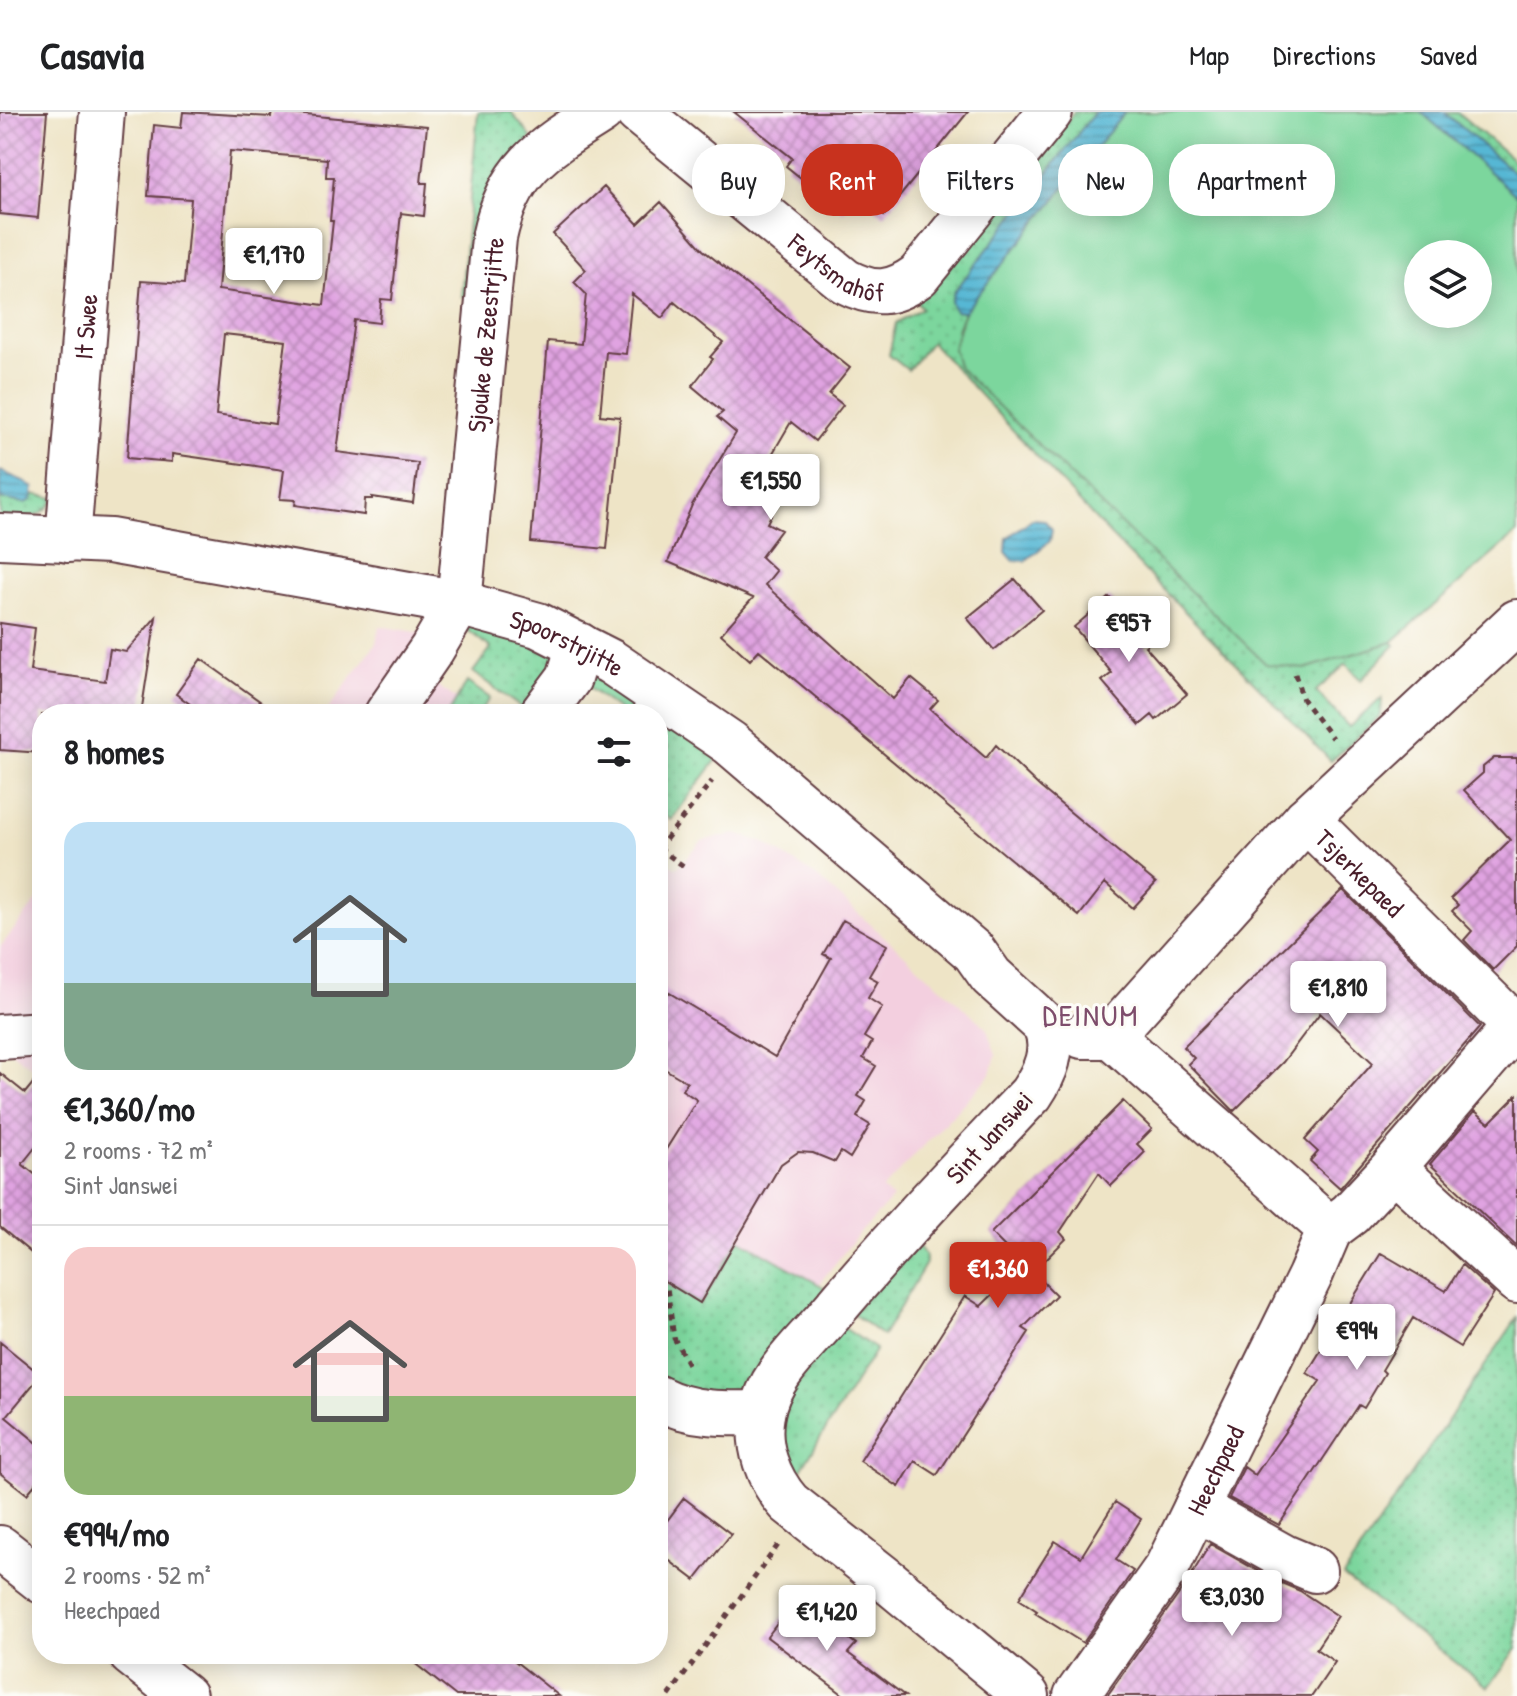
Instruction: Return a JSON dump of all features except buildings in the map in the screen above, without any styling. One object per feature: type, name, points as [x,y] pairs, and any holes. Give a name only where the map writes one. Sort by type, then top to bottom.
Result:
[{"type":"street","name":"It Swee","points":[[68,540],[102,112]]},
{"type":"street","name":"Sjouke de Zeestrjitte","points":[[459,603],[494,238],[499,216],[524,167],[545,148],[601,112]]},
{"type":"street","name":"Feytsmahôf","points":[[638,112],[845,281],[863,290],[879,292],[904,285],[918,276],[1050,112]]},
{"type":"street","name":"Spoorstrjitte","points":[[0,536],[110,541],[459,603],[538,625],[579,645],[655,690],[735,747],[974,952],[991,976],[1045,1025],[1050,1036]]},
{"type":"street","points":[[394,704],[459,603]]},
{"type":"street","points":[[1111,1036],[1306,819],[1517,622]]},
{"type":"street","points":[[550,704],[569,678],[579,645]]},
{"type":"street","name":"Tsjerkepaed","points":[[1306,819],[1516,1027]]},
{"type":"street","name":"Heechpaed","points":[[1076,1696],[1167,1567],[1310,1276],[1330,1229],[1350,1214],[1393,1168],[1516,1027]]},
{"type":"street","points":[[0,1037],[32,1035]]},
{"type":"street","points":[[1050,1036],[1111,1036],[1330,1229]]},
{"type":"street","name":"Sint Janswei","points":[[1027,1696],[789,1503],[780,1493],[765,1462],[760,1438],[762,1413],[773,1382],[877,1258],[1031,1094],[1045,1067],[1050,1036]]},
{"type":"street","points":[[1393,1168],[1517,1281]]},
{"type":"street","points":[[668,1403],[704,1413],[762,1413]]},
{"type":"street","points":[[1196,1508],[1284,1557],[1315,1570]]},
{"type":"street","points":[[0,1548],[32,1573]]},
{"type":"street","points":[[144,1664],[184,1696]]},
{"type":"path","points":[[1295,674],[1303,700],[1336,741]]},
{"type":"path","points":[[668,835],[716,775]]},
{"type":"path","points":[[668,855],[686,868]]},
{"type":"path","points":[[668,1295],[674,1338],[691,1368]]},
{"type":"path","points":[[669,1696],[779,1544]]},
{"type":"shaded area","points":[[379,626],[460,639],[431,681],[458,700],[455,704],[332,704],[376,643]]},
{"type":"shaded area","points":[[735,834],[763,842],[816,876],[986,1027],[996,1055],[991,1074],[882,1190],[893,1198],[857,1236],[818,1285],[739,1239],[701,1304],[668,1285],[668,863],[677,868],[702,841]]},
{"type":"shaded area","points":[[32,907],[32,1067],[1,1045],[0,947]]},
{"type":"green space","points":[[478,112],[511,112],[531,137],[470,297],[461,296]]},
{"type":"green space","points":[[1074,112],[1095,112],[1070,144],[1058,144],[1058,159],[1042,180],[1042,152]]},
{"type":"green space","points":[[1125,112],[1421,112],[1517,196],[1517,533],[1392,642],[1304,669],[1266,664],[959,368],[953,349],[964,312],[1058,195],[1058,216],[1153,216],[1153,144],[1099,144]]},
{"type":"green space","points":[[1444,112],[1457,112],[1517,163],[1517,175]]},
{"type":"green space","points":[[991,216],[1014,216],[954,292],[951,302],[955,311],[964,312],[957,329],[1304,669],[1392,642],[1395,645],[1361,680],[1346,664],[1316,691],[1349,727],[1382,698],[1381,715],[1331,761],[1110,535],[931,342],[908,370],[889,355],[896,323],[922,308],[916,301],[941,278]]},
{"type":"green space","points":[[33,494],[55,498],[45,511],[38,514],[0,518],[0,499],[25,503],[32,500]]},
{"type":"green space","points":[[467,620],[559,653],[528,704],[516,704],[473,672],[491,648],[466,629]]},
{"type":"green space","points":[[590,669],[644,704],[611,704],[585,685]]},
{"type":"green space","points":[[467,682],[490,698],[486,704],[454,704]]},
{"type":"green space","points":[[668,720],[721,754],[671,820],[668,818]]},
{"type":"green space","points":[[739,1239],[827,1289],[754,1380],[718,1394],[694,1391],[668,1380],[668,1285],[701,1304]]},
{"type":"green space","points":[[915,1241],[926,1263],[883,1336],[852,1313]]},
{"type":"green space","points":[[1517,1318],[1517,1649],[1488,1687],[1343,1576]]},
{"type":"green space","points":[[841,1326],[876,1349],[800,1471],[802,1479],[795,1491],[778,1453],[782,1404]]},
{"type":"water","points":[[1095,112],[1125,112],[1099,144],[1070,144]]},
{"type":"water","points":[[1421,112],[1444,112],[1517,175],[1517,196]]},
{"type":"water","points":[[1058,159],[1058,195],[1042,215],[1042,180]]},
{"type":"water","points":[[1014,216],[1041,216],[964,312],[955,311],[951,302],[954,292]]},
{"type":"water","points":[[0,471],[34,488],[32,500],[25,503],[0,499]]},
{"type":"water","points":[[1032,519],[1044,520],[1052,529],[1050,541],[1025,561],[1013,560],[1006,552],[1007,538]]},
{"type":"district","name":"DEINUM","points":[[1091,1015]]}]
